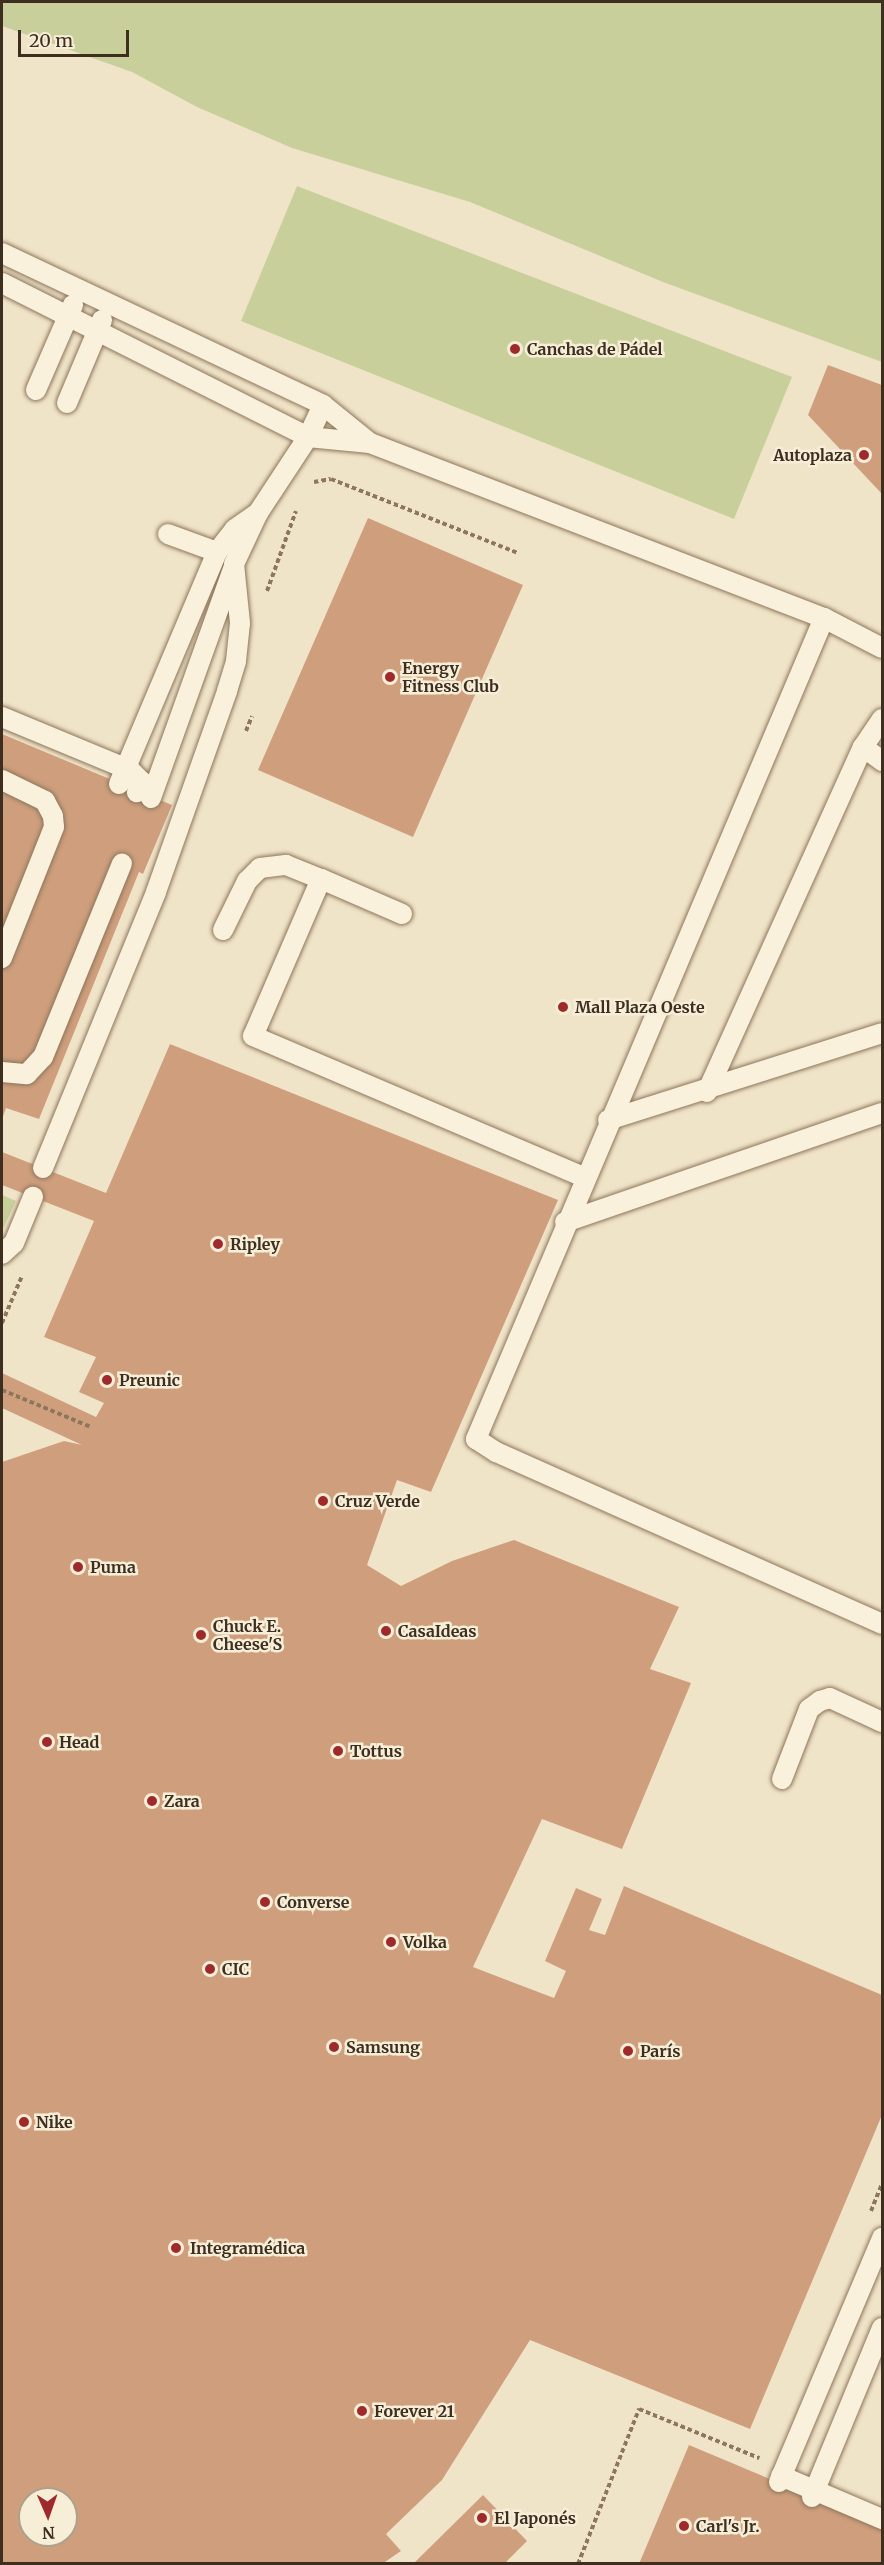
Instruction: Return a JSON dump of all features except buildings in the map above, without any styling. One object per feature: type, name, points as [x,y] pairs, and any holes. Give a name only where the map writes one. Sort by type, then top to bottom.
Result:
[{"type":"lane","points":[[2,253],[108,306],[322,405],[370,443]]},
{"type":"lane","points":[[2,284],[308,436],[370,443],[824,618],[882,648]]},
{"type":"lane","points":[[36,390],[79,292]]},
{"type":"lane","points":[[67,403],[108,306]]},
{"type":"lane","points":[[2,717],[130,770],[141,781],[144,795],[234,564],[258,513],[308,436],[322,405]]},
{"type":"lane","points":[[119,784],[216,552],[235,529],[258,513]]},
{"type":"lane","points":[[168,534],[216,552]]},
{"type":"lane","points":[[44,1168],[156,892],[227,691],[236,661],[240,623],[234,564]]},
{"type":"lane","points":[[824,618],[584,1177],[476,1436],[478,1443],[882,1624]]},
{"type":"lane","points":[[707,1092],[863,747],[882,719]]},
{"type":"lane","points":[[863,747],[882,761]]},
{"type":"lane","points":[[2,780],[45,801],[53,816],[54,827],[2,958]]},
{"type":"lane","points":[[2,1072],[27,1074],[43,1057],[122,863]]},
{"type":"lane","points":[[223,930],[247,881],[261,868],[286,865],[402,914]]},
{"type":"lane","points":[[321,879],[253,1036],[584,1177]]},
{"type":"lane","points":[[609,1120],[707,1092],[882,1033]]},
{"type":"lane","points":[[565,1222],[882,1113]]},
{"type":"lane","points":[[2,1254],[14,1243],[33,1197]]},
{"type":"lane","points":[[782,1779],[809,1709],[820,1701],[830,1698],[882,1722]]},
{"type":"lane","points":[[882,2238],[780,2479],[882,2519]]},
{"type":"lane","points":[[813,2493],[882,2328]]},
{"type":"path","points":[[309,489],[313,482],[331,479],[518,553]]},
{"type":"path","points":[[262,603],[299,503]]},
{"type":"path","points":[[246,733],[253,712]]},
{"type":"path","points":[[2,1390],[91,1427]]},
{"type":"path","points":[[869,2216],[882,2184]]},
{"type":"path","points":[[578,2564],[639,2409],[762,2459],[767,2448]]},
{"type":"green space","points":[[2,2],[882,2],[882,362],[663,282],[470,202],[292,148],[197,107],[132,72],[2,26]]},
{"type":"green space","name":"Canchas de Pádel","points":[[297,186],[792,377],[734,519],[241,321]]},
{"type":"green space","points":[[2,1195],[16,1201],[2,1231]]},
{"type":"place","name":"Canchas de Pádel","points":[[515,349]]},
{"type":"place","name":"Autoplaza","points":[[864,455]]},
{"type":"place","name":"Energy Fitness Club","points":[[390,677]]},
{"type":"place","name":"Mall Plaza Oeste","points":[[563,1007]]},
{"type":"place","name":"Ripley","points":[[218,1244]]},
{"type":"place","name":"Preunic","points":[[107,1380]]},
{"type":"place","name":"Cruz Verde","points":[[323,1501]]},
{"type":"place","name":"Puma","points":[[78,1567]]},
{"type":"place","name":"CasaIdeas","points":[[386,1631]]},
{"type":"place","name":"Chuck E. Cheese'S","points":[[201,1635]]},
{"type":"place","name":"Head","points":[[47,1742]]},
{"type":"place","name":"Tottus","points":[[338,1751]]},
{"type":"place","name":"Zara","points":[[152,1801]]},
{"type":"place","name":"Converse","points":[[265,1902]]},
{"type":"place","name":"Volka","points":[[391,1942]]},
{"type":"place","name":"CIC","points":[[210,1969]]},
{"type":"place","name":"Samsung","points":[[334,2047]]},
{"type":"place","name":"París","points":[[628,2051]]},
{"type":"place","name":"Nike","points":[[24,2122]]},
{"type":"place","name":"Integramédica","points":[[176,2248]]},
{"type":"place","name":"Forever 21","points":[[362,2411]]},
{"type":"place","name":"El Japonés","points":[[482,2518]]},
{"type":"place","name":"Carl's Jr.","points":[[684,2526]]}]
